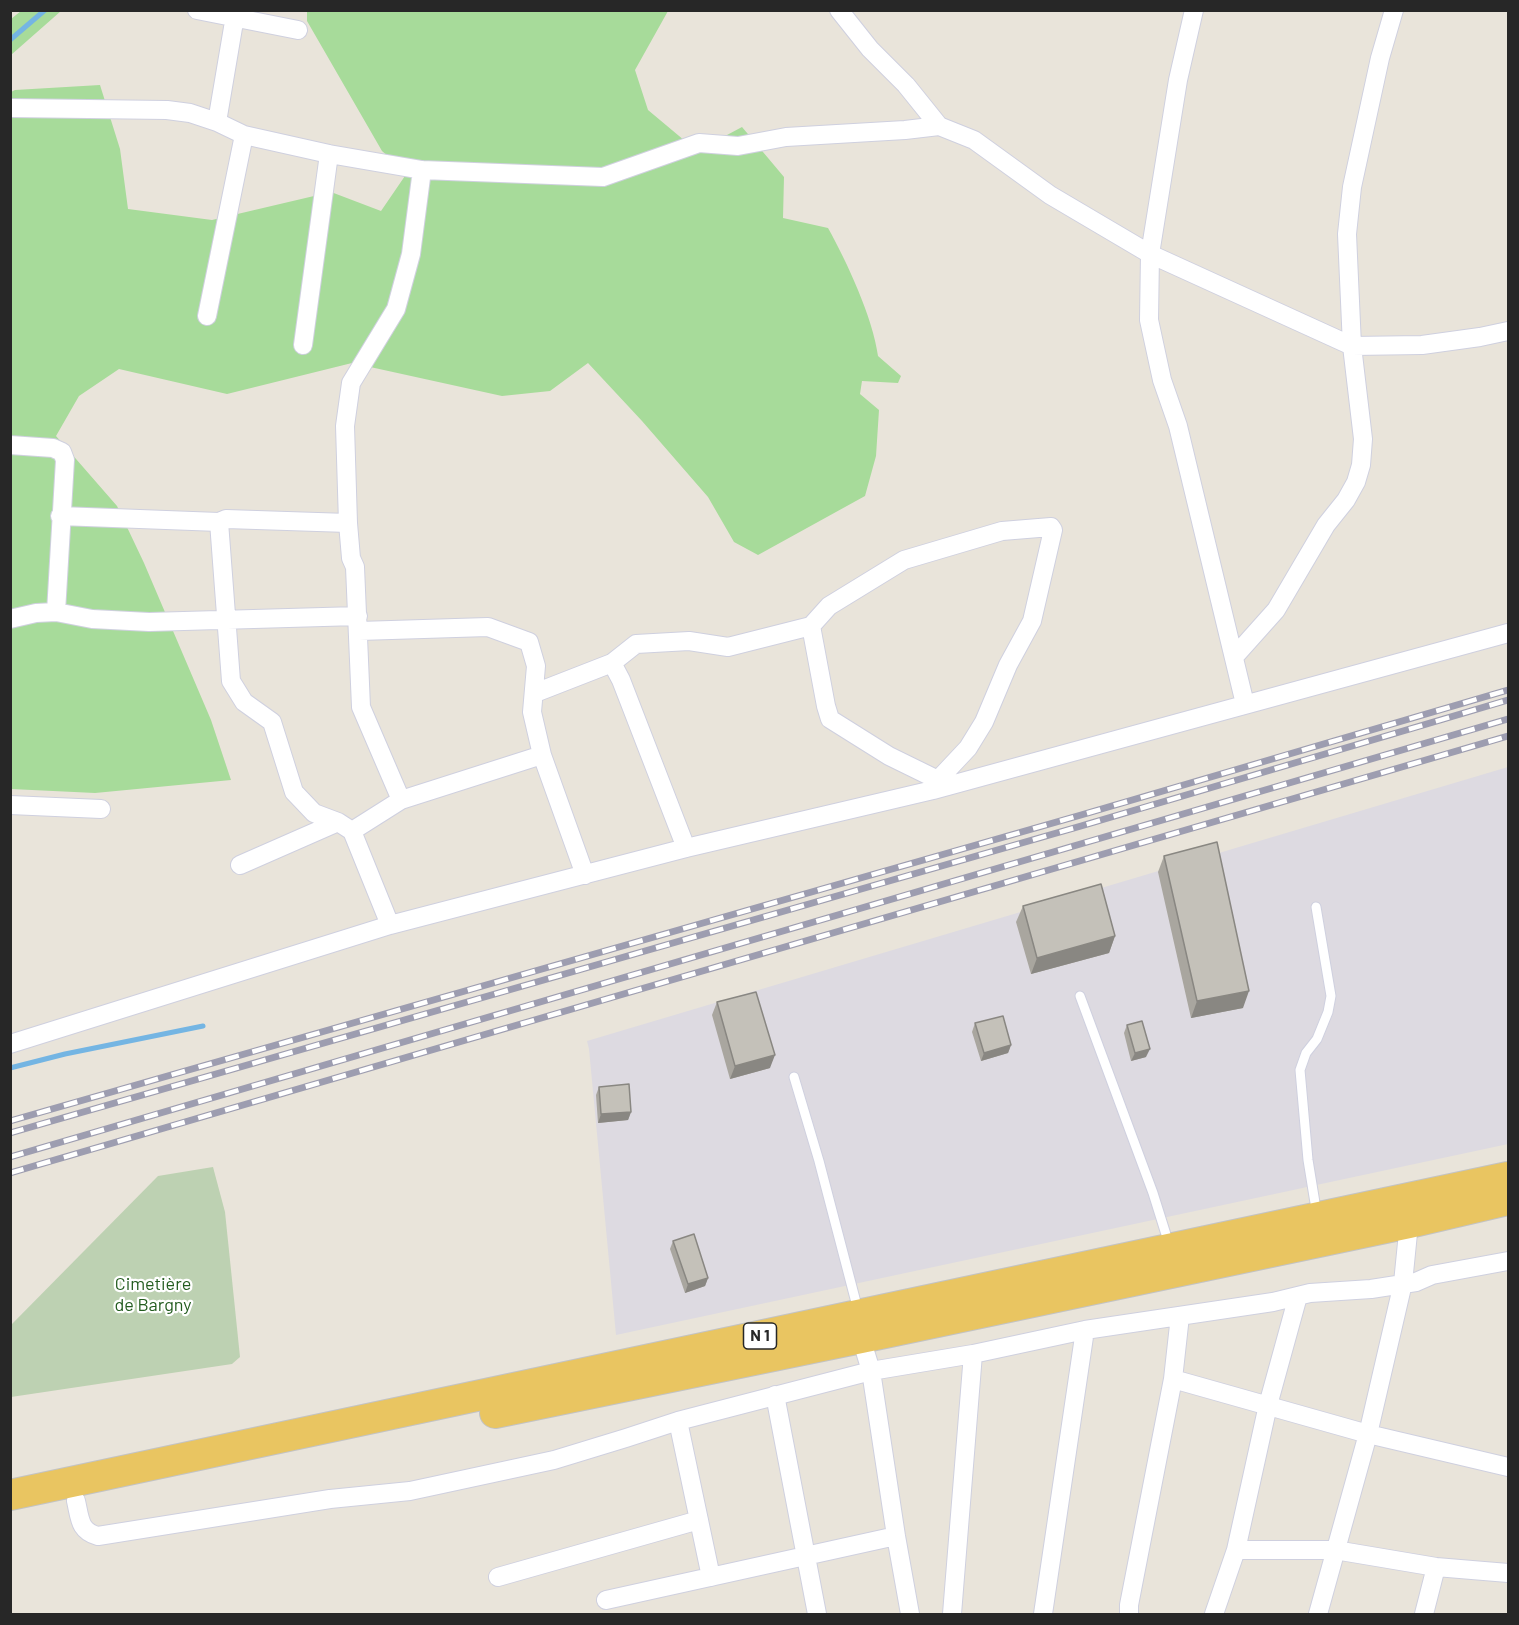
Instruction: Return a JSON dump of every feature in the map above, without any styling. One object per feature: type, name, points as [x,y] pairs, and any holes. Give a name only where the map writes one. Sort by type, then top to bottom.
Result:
[{"type":"highway","name":"N 1","points":[[10,1514],[435,1425],[860,1326],[1170,1249],[1509,1177]]},
{"type":"highway","name":"N 1","points":[[10,1495],[860,1326],[1408,1223],[1509,1200]]},
{"type":"street","points":[[196,10],[235,14],[298,30]]},
{"type":"street","points":[[838,10],[870,49],[906,85],[939,126]]},
{"type":"street","points":[[1194,10],[1178,80],[1150,254],[1149,309],[1153,345],[1178,426],[1245,704]]},
{"type":"street","points":[[1234,657],[1276,610],[1326,525],[1346,500],[1356,482],[1361,465],[1363,439],[1352,346],[1347,234],[1352,187],[1380,58],[1394,10]]},
{"type":"street","points":[[217,122],[235,14]]},
{"type":"street","points":[[10,108],[167,110],[217,122],[244,135],[329,154],[422,170],[603,177],[699,143],[738,146],[786,137],[939,126],[974,140],[1050,195],[1150,254],[1352,346],[1422,345],[1480,337],[1509,330]]},
{"type":"street","points":[[207,316],[244,135]]},
{"type":"street","points":[[303,345],[329,154]]},
{"type":"street","points":[[401,800],[361,707],[355,567],[351,558],[348,523],[345,426],[351,383],[396,309],[411,254],[422,170]]},
{"type":"street","points":[[10,445],[53,448],[62,452],[65,460],[56,612]]},
{"type":"street","points":[[60,516],[219,522],[226,519],[348,523]]},
{"type":"street","points":[[219,522],[231,681],[244,702],[272,722],[294,792],[314,813],[345,826],[390,925]]},
{"type":"street","points":[[535,693],[612,663],[636,644],[689,641],[728,647],[811,626],[829,606],[904,560],[1002,531],[1051,527],[1053,530],[1032,621],[1008,665],[984,722],[968,748],[936,785]]},
{"type":"street","points":[[10,619],[36,613],[56,612],[92,619],[149,622],[225,619],[488,627],[529,642],[536,666],[532,712],[542,754],[585,875]]},
{"type":"street","points":[[811,626],[830,719],[936,785]]},
{"type":"street","points":[[10,1044],[390,925],[936,785],[1509,633]]},
{"type":"street","points":[[612,663],[621,680],[686,848]]},
{"type":"street","points":[[240,865],[345,826],[401,800],[542,754]]},
{"type":"street","points":[[10,805],[101,809]]},
{"type":"street","points":[[1318,1614],[1368,1434],[1403,1283],[1408,1223]]},
{"type":"street","points":[[76,1502],[82,1527],[98,1536],[330,1498],[410,1491],[554,1460],[678,1420],[871,1371],[973,1354],[1085,1330],[1324,1292],[1371,1289],[1416,1282],[1432,1275],[1509,1261]]},
{"type":"street","points":[[1214,1614],[1236,1550],[1268,1405],[1298,1296]]},
{"type":"street","points":[[1129,1614],[1173,1379],[1180,1316]]},
{"type":"street","points":[[860,1326],[871,1371],[910,1614]]},
{"type":"street","points":[[1043,1614],[1085,1330]]},
{"type":"street","points":[[952,1614],[973,1354]]},
{"type":"street","points":[[1173,1379],[1368,1434],[1509,1467]]},
{"type":"street","points":[[775,1395],[817,1614]]},
{"type":"street","points":[[678,1420],[711,1577]]},
{"type":"street","points":[[498,1577],[699,1520]]},
{"type":"street","points":[[606,1600],[896,1536]]},
{"type":"street","points":[[1236,1550],[1335,1550],[1436,1567],[1509,1573]]},
{"type":"street","points":[[1424,1614],[1436,1567]]},
{"type":"lane","points":[[1316,907],[1330,996],[1328,1012],[1317,1039],[1306,1053],[1300,1070],[1308,1160],[1318,1217]]},
{"type":"lane","points":[[1080,996],[1152,1193],[1170,1249]]},
{"type":"lane","points":[[794,1077],[819,1161],[860,1326]]},
{"type":"shaded area","points":[[1508,767],[1508,1144],[616,1335],[587,1041]]},
{"type":"green space","points":[[21,11],[61,11],[11,55],[11,19]]},
{"type":"green space","points":[[307,11],[668,11],[635,70],[648,110],[697,151],[742,127],[784,177],[783,218],[828,228],[858,290],[871,325],[878,356],[901,376],[898,383],[862,381],[860,394],[879,410],[876,456],[865,496],[758,555],[734,542],[708,497],[588,363],[550,391],[502,396],[352,363],[227,394],[119,369],[79,396],[56,436],[117,506],[211,720],[231,780],[95,793],[11,789],[11,92],[100,85],[120,149],[128,209],[212,220],[331,192],[381,211],[407,173],[382,151],[307,21]]},
{"type":"green space","name":"Cimetière de Bargny","points":[[213,1167],[225,1212],[240,1357],[232,1364],[11,1397],[11,1325],[158,1176]]},
{"type":"building","points":[[1217,842],[1249,991],[1197,1001],[1164,856]]},
{"type":"building","points":[[1101,884],[1115,936],[1037,958],[1023,906]]},
{"type":"building","points":[[756,992],[775,1055],[735,1066],[717,1002]]},
{"type":"building","points":[[1003,1016],[1011,1045],[984,1053],[975,1023]]},
{"type":"building","points":[[1142,1021],[1150,1049],[1135,1053],[1127,1025]]},
{"type":"building","points":[[629,1084],[631,1112],[601,1114],[599,1087]]},
{"type":"building","points":[[694,1234],[708,1278],[688,1284],[673,1241]]},
{"type":"waterway","points":[[10,40],[45,10]]},
{"type":"waterway","points":[[10,1068],[65,1054],[203,1026]]},
{"type":"railway","points":[[10,1121],[1081,815],[1508,690]]},
{"type":"railway","points":[[10,1133],[1081,826],[1508,700]]},
{"type":"railway","points":[[10,1157],[1508,719]]},
{"type":"railway","points":[[10,1173],[1508,736]]}]
